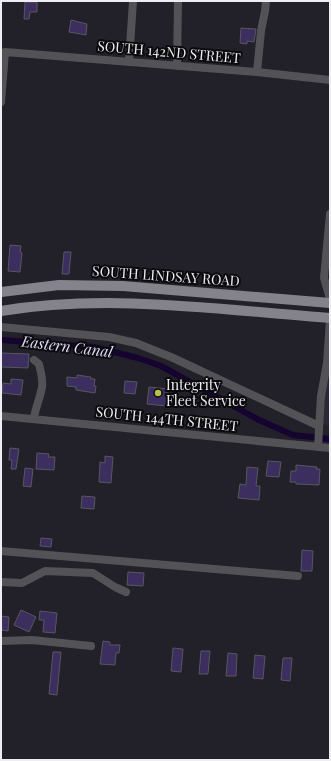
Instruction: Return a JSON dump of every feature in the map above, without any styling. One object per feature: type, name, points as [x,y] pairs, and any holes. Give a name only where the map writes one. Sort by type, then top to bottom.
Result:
[{"type":"main road","name":"SOUTH LINDSAY ROAD","points":[[1,292],[59,285],[102,285],[216,293],[330,304]]},
{"type":"main road","name":"SOUTH LINDSAY ROAD","points":[[1,311],[74,303],[128,303],[330,319]]},
{"type":"street","points":[[129,62],[133,1]]},
{"type":"street","points":[[177,66],[178,1]]},
{"type":"street","points":[[257,72],[261,30],[266,11],[266,1]]},
{"type":"street","name":"SOUTH 142ND STREET","points":[[1,102],[5,52],[257,72],[330,80]]},
{"type":"street","points":[[330,214],[324,278],[330,298]]},
{"type":"street","points":[[318,445],[321,396],[327,363],[330,319]]},
{"type":"street","points":[[1,327],[109,337],[136,343],[171,357],[319,428]]},
{"type":"street","points":[[34,360],[39,364],[42,378],[42,388],[34,410],[34,419]]},
{"type":"street","name":"SOUTH 144TH STREET","points":[[1,416],[318,445],[330,448]]},
{"type":"street","points":[[1,551],[298,576]]},
{"type":"street","points":[[1,582],[22,583],[45,571],[93,574],[114,587],[126,592]]},
{"type":"street","points":[[1,642],[32,640],[91,646]]},
{"type":"shaded area","points":[[330,369],[330,426],[323,424],[325,393]]},
{"type":"building","points":[[25,2],[37,2],[37,12],[30,12],[29,19],[24,19]]},
{"type":"building","points":[[71,20],[87,24],[86,35],[69,32]]},
{"type":"building","points":[[241,28],[256,29],[254,42],[247,41],[247,44],[240,43]]},
{"type":"building","points":[[10,245],[21,246],[20,252],[22,253],[20,272],[8,271]]},
{"type":"building","points":[[64,252],[71,252],[69,274],[62,274]]},
{"type":"building","points":[[1,353],[29,354],[28,368],[1,367]]},
{"type":"building","points":[[77,375],[95,379],[95,393],[76,390],[76,387],[67,386],[67,377],[77,378]]},
{"type":"building","points":[[11,379],[23,380],[21,395],[2,393],[3,383],[11,384]]},
{"type":"building","points":[[125,381],[137,382],[135,394],[124,393]]},
{"type":"building","name":"Integrity Fleet Service","points":[[149,387],[168,389],[167,406],[147,404]]},
{"type":"building","points":[[10,448],[19,449],[16,469],[11,469],[12,460],[9,460]]},
{"type":"building","points":[[37,453],[49,454],[48,457],[55,457],[54,470],[36,469]]},
{"type":"building","points":[[105,456],[113,457],[111,483],[99,482],[100,462],[105,463]]},
{"type":"building","points":[[268,461],[281,462],[279,477],[266,476]]},
{"type":"building","points":[[296,465],[317,467],[316,469],[320,469],[319,485],[296,484],[296,482],[290,482],[291,471],[296,471]]},
{"type":"building","points":[[247,467],[258,468],[256,486],[260,486],[259,500],[238,498],[240,484],[246,485]]},
{"type":"building","points":[[25,468],[33,469],[31,487],[23,486]]},
{"type":"building","points":[[82,496],[95,497],[94,509],[81,508]]},
{"type":"building","points":[[41,538],[52,539],[51,547],[40,546]]},
{"type":"building","points":[[302,550],[313,551],[312,571],[301,571]]},
{"type":"building","points":[[128,572],[144,573],[143,586],[127,585]]},
{"type":"building","points":[[21,610],[36,617],[29,632],[14,625]]},
{"type":"building","points":[[40,611],[57,613],[55,633],[43,632],[44,620],[39,620]]},
{"type":"building","points":[[1,616],[9,617],[8,631],[2,630]]},
{"type":"building","points":[[103,641],[110,642],[110,645],[120,645],[119,653],[116,653],[115,665],[100,664]]},
{"type":"building","points":[[173,648],[183,649],[181,672],[171,671]]},
{"type":"building","points":[[201,651],[210,651],[208,674],[199,674]]},
{"type":"building","points":[[53,652],[61,652],[57,695],[49,694]]},
{"type":"building","points":[[228,653],[237,654],[236,676],[226,676]]},
{"type":"building","points":[[255,655],[265,656],[263,679],[253,678]]},
{"type":"building","points":[[283,658],[292,658],[290,681],[281,680]]},
{"type":"waterway","name":"Eastern Canal","points":[[1,340],[94,347],[138,358],[161,366],[259,420],[293,435],[330,439]]},
{"type":"place","name":"Integrity Fleet Service","points":[[158,393]]}]
